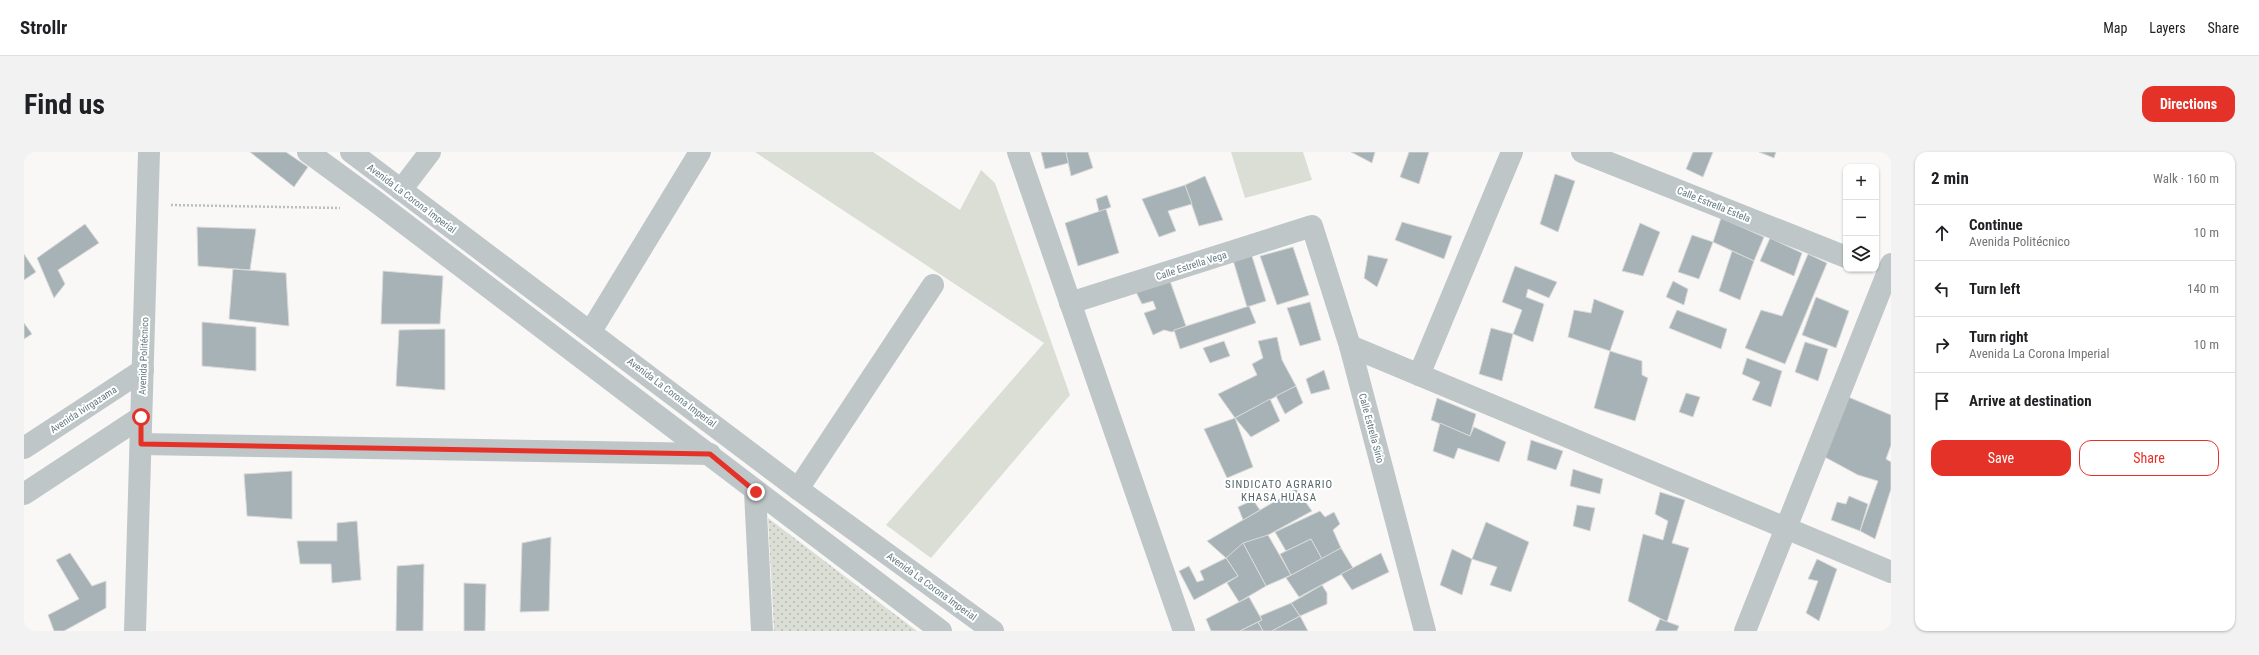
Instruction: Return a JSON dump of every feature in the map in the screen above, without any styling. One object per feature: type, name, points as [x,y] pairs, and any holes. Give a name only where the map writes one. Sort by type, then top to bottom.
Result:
[{"type":"street","name":"Avenida Politécnico","points":[[136,631],[149,152]]},
{"type":"street","points":[[308,152],[710,454],[756,492],[941,631]]},
{"type":"street","name":"Avenida La Corona Imperial","points":[[351,152],[591,331],[798,489],[993,631]]},
{"type":"street","points":[[401,190],[430,152]]},
{"type":"street","points":[[591,331],[700,152]]},
{"type":"street","points":[[1018,152],[1184,631]]},
{"type":"street","points":[[1419,375],[1512,152]]},
{"type":"street","name":"Calle Estrella Estela","points":[[1582,152],[1843,256]]},
{"type":"street","name":"Calle Estrella Vega","points":[[1070,303],[1312,226]]},
{"type":"street","name":"Calle Estrella Sirio","points":[[1312,226],[1350,346],[1425,631]]},
{"type":"street","points":[[1744,631],[1787,527],[1886,270]]},
{"type":"street","points":[[798,489],[933,285]]},
{"type":"street","points":[[1350,346],[1787,527],[1891,572]]},
{"type":"street","name":"Avenida Ivirgazama","points":[[24,448],[143,370]]},
{"type":"street","points":[[24,494],[141,417]]},
{"type":"street","points":[[141,444],[710,454]]},
{"type":"street","points":[[756,492],[762,631]]},
{"type":"path","points":[[147,204],[357,208],[375,201]]},
{"type":"shaded area","points":[[755,152],[873,152],[960,210],[981,170],[995,183],[1070,395],[931,558],[886,525],[1044,343]]},
{"type":"shaded area","points":[[1231,152],[1303,152],[1312,180],[1245,198]]},
{"type":"shaded area","points":[[768,518],[917,631],[774,631]]},
{"type":"building","points":[[250,152],[286,152],[308,167],[294,187]]},
{"type":"building","points":[[1041,152],[1066,152],[1069,163],[1045,169]]},
{"type":"building","points":[[1066,152],[1088,152],[1093,168],[1071,176]]},
{"type":"building","points":[[1351,152],[1375,152],[1372,163]]},
{"type":"building","points":[[1409,152],[1429,152],[1419,184],[1400,177]]},
{"type":"building","points":[[1693,152],[1713,152],[1703,177],[1686,169]]},
{"type":"building","points":[[1759,152],[1776,152],[1774,158]]},
{"type":"building","points":[[1555,174],[1575,181],[1558,232],[1540,224]]},
{"type":"building","points":[[1205,176],[1223,220],[1199,226],[1185,185]]},
{"type":"building","points":[[1185,185],[1192,204],[1168,211],[1176,231],[1159,237],[1142,199]]},
{"type":"building","points":[[1107,195],[1111,207],[1099,212],[1096,199]]},
{"type":"building","points":[[1106,209],[1119,253],[1078,266],[1065,223]]},
{"type":"building","points":[[1721,218],[1764,237],[1754,261],[1713,242]]},
{"type":"building","points":[[1402,222],[1452,236],[1444,259],[1395,240]]},
{"type":"building","points":[[1640,223],[1660,232],[1643,276],[1622,271]]},
{"type":"building","points":[[85,224],[99,243],[58,270],[65,284],[54,298],[37,258]]},
{"type":"building","points":[[197,227],[256,229],[250,270],[198,266]]},
{"type":"building","points":[[1692,235],[1713,242],[1699,279],[1678,272]]},
{"type":"building","points":[[1770,238],[1802,253],[1794,276],[1760,261]]},
{"type":"building","points":[[1293,247],[1309,295],[1277,305],[1260,256]]},
{"type":"building","points":[[1732,251],[1754,261],[1740,300],[1719,291]]},
{"type":"building","points":[[1251,253],[1266,301],[1247,307],[1233,260]]},
{"type":"building","points":[[24,254],[36,272],[24,280]]},
{"type":"building","points":[[1808,254],[1827,263],[1785,364],[1745,348],[1761,310],[1782,316]]},
{"type":"building","points":[[1368,255],[1388,259],[1377,287],[1364,278]]},
{"type":"building","points":[[1515,266],[1557,282],[1549,298],[1528,289],[1526,297],[1544,304],[1533,342],[1513,334],[1522,310],[1502,302]]},
{"type":"building","points":[[233,269],[286,273],[289,326],[229,319]]},
{"type":"building","points":[[383,271],[443,276],[440,324],[381,324]]},
{"type":"building","points":[[1170,281],[1186,326],[1172,332],[1164,330],[1153,335],[1144,313],[1156,309],[1153,301],[1142,304],[1136,292]]},
{"type":"building","points":[[1673,281],[1688,289],[1684,305],[1666,297]]},
{"type":"building","points":[[1816,297],[1849,311],[1836,348],[1802,335]]},
{"type":"building","points":[[1594,299],[1624,311],[1610,351],[1568,337],[1574,310],[1591,313]]},
{"type":"building","points":[[1310,302],[1321,340],[1300,346],[1287,308]]},
{"type":"building","points":[[1249,306],[1256,323],[1180,349],[1174,330]]},
{"type":"building","points":[[1677,310],[1727,329],[1721,349],[1669,328]]},
{"type":"building","points":[[202,322],[256,327],[256,371],[202,366]]},
{"type":"building","points":[[24,323],[32,334],[24,339]]},
{"type":"building","points":[[1491,328],[1513,334],[1502,381],[1479,374]]},
{"type":"building","points":[[445,329],[445,390],[396,386],[399,330]]},
{"type":"building","points":[[1277,337],[1282,360],[1296,386],[1235,418],[1218,394],[1257,375],[1252,364],[1263,358],[1258,341]]},
{"type":"building","points":[[1224,341],[1230,356],[1210,363],[1203,348]]},
{"type":"building","points":[[1805,342],[1828,349],[1818,381],[1795,372]]},
{"type":"building","points":[[1610,351],[1642,361],[1642,375],[1648,378],[1635,421],[1594,408]]},
{"type":"building","points":[[1747,358],[1782,371],[1771,407],[1752,400],[1760,382],[1742,374]]},
{"type":"building","points":[[1324,370],[1330,389],[1311,394],[1306,379]]},
{"type":"building","points":[[1296,386],[1303,403],[1285,414],[1276,396]]},
{"type":"building","points":[[1686,393],[1700,397],[1693,417],[1679,412]]},
{"type":"building","points":[[1846,396],[1891,415],[1891,445],[1886,459],[1891,462],[1891,489],[1875,539],[1860,531],[1878,481],[1858,475],[1821,455]]},
{"type":"building","points":[[1437,398],[1476,414],[1470,436],[1431,420]]},
{"type":"building","points":[[1270,399],[1280,421],[1251,437],[1235,418]]},
{"type":"building","points":[[1235,418],[1253,467],[1227,478],[1204,429]]},
{"type":"building","points":[[1440,423],[1470,436],[1474,427],[1506,442],[1499,462],[1458,448],[1454,459],[1433,451]]},
{"type":"building","points":[[1531,440],[1563,451],[1556,470],[1527,460]]},
{"type":"building","points":[[1573,469],[1603,479],[1600,494],[1570,486]]},
{"type":"building","points":[[292,471],[292,519],[247,516],[244,474]]},
{"type":"building","points":[[1296,489],[1312,511],[1226,558],[1207,541]]},
{"type":"building","points":[[1660,492],[1685,500],[1672,543],[1689,548],[1667,622],[1628,601],[1643,534],[1663,540],[1668,521],[1655,514]]},
{"type":"building","points":[[1849,496],[1868,504],[1860,531],[1831,520],[1837,502],[1846,504]]},
{"type":"building","points":[[1253,500],[1260,510],[1243,520],[1238,507]]},
{"type":"building","points":[[1577,505],[1595,508],[1590,531],[1573,526]]},
{"type":"building","points":[[1320,511],[1325,517],[1334,512],[1340,524],[1333,530],[1341,548],[1322,559],[1311,539],[1286,551],[1275,532]]},
{"type":"building","points":[[357,521],[361,580],[332,583],[331,564],[300,564],[297,541],[337,541],[337,523]]},
{"type":"building","points":[[1486,522],[1529,542],[1511,592],[1490,585],[1497,567],[1472,559]]},
{"type":"building","points":[[1268,535],[1291,575],[1266,586],[1243,543]]},
{"type":"building","points":[[551,537],[549,611],[520,612],[522,543]]},
{"type":"building","points":[[1311,539],[1322,559],[1291,575],[1280,554]]},
{"type":"building","points":[[1243,543],[1266,586],[1239,602],[1227,583],[1238,576],[1226,558]]},
{"type":"building","points":[[1341,548],[1353,568],[1299,597],[1286,578]]},
{"type":"building","points":[[1452,549],[1472,559],[1462,595],[1440,585]]},
{"type":"building","points":[[70,553],[92,586],[106,581],[106,608],[64,631],[54,631],[48,615],[79,599],[56,560]]},
{"type":"building","points":[[1381,553],[1389,572],[1352,590],[1341,574]]},
{"type":"building","points":[[1226,558],[1238,576],[1194,600],[1179,571],[1189,566],[1197,582],[1204,580],[1200,571]]},
{"type":"building","points":[[1817,559],[1837,569],[1819,621],[1806,613],[1818,581],[1808,579]]},
{"type":"building","points":[[424,564],[423,631],[396,631],[397,566]]},
{"type":"building","points":[[464,583],[486,584],[485,631],[464,631]]},
{"type":"building","points":[[1322,585],[1327,593],[1327,604],[1300,616],[1291,603]]},
{"type":"building","points":[[1249,597],[1262,620],[1240,631],[1211,631],[1206,619]]},
{"type":"building","points":[[1291,603],[1300,616],[1272,631],[1263,631],[1258,622],[1262,620],[1260,616]]},
{"type":"building","points":[[1300,616],[1308,631],[1272,631]]},
{"type":"building","points":[[1660,619],[1679,626],[1677,631],[1655,631]]},
{"type":"building","points":[[1258,622],[1263,631],[1240,631]]},
{"type":"district","name":"SINDICATO AGRARIO KHASA HUASA","points":[[1279,490]]},
{"type":"route","points":[[141,417],[141,444],[710,454],[756,492]]}]
